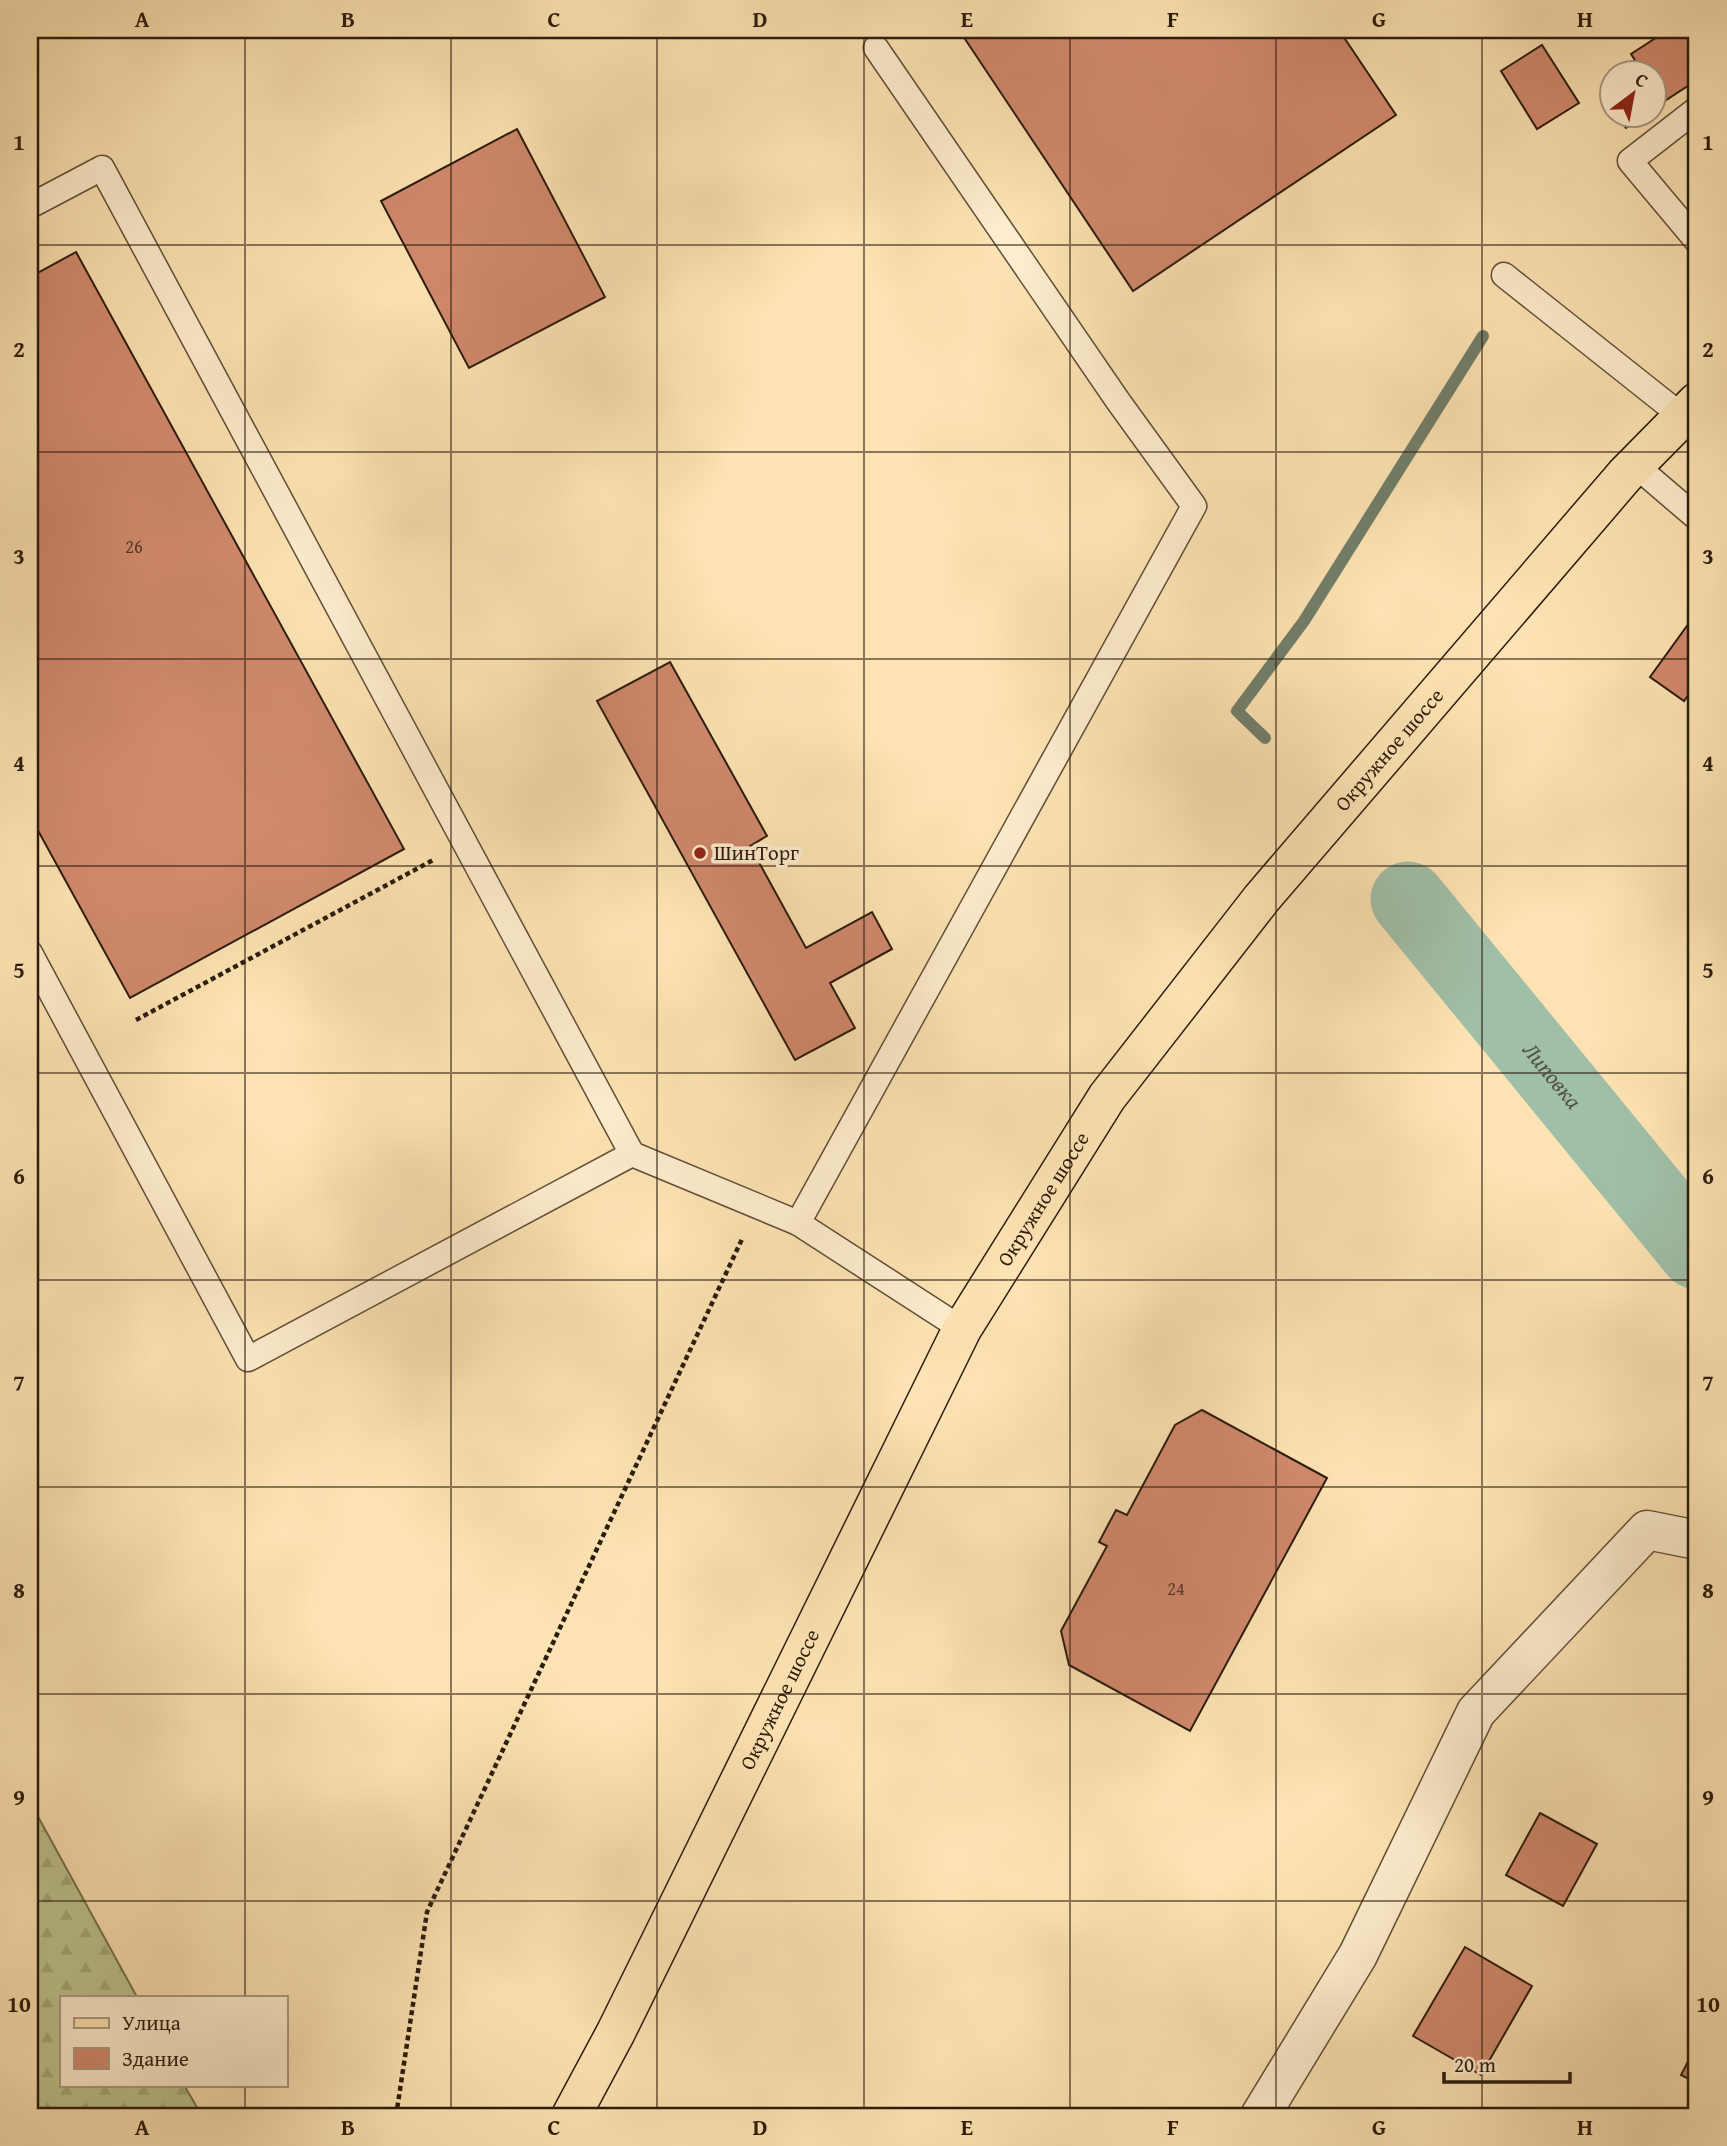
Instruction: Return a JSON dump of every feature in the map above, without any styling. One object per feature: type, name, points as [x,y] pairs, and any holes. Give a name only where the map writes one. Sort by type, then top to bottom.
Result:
[{"type":"main road","name":"Окружное шоссе","points":[[571,2116],[616,2032],[962,1329],[1107,1097],[1262,898],[1635,465],[1690,410]]},
{"type":"street","points":[[1260,2116],[1358,1955],[1476,1712],[1647,1530],[1697,1540]]},
{"type":"lane","points":[[798,1223],[1194,506],[1118,401],[876,48]]},
{"type":"lane","points":[[1697,108],[1630,161],[1697,241]]},
{"type":"lane","points":[[30,206],[102,168],[632,1154],[798,1223],[962,1329]]},
{"type":"lane","points":[[1504,275],[1690,410]]},
{"type":"lane","points":[[1635,465],[1697,518]]},
{"type":"lane","points":[[30,953],[248,1359],[632,1154]]},
{"type":"path","points":[[136,1020],[435,859]]},
{"type":"path","points":[[396,2116],[428,1912],[746,1230]]},
{"type":"green space","points":[[30,1802],[136,1996],[60,1996],[60,2086],[185,2086],[202,2116],[30,2116]]},
{"type":"building","points":[[959,30],[1339,30],[1396,115],[1133,291]]},
{"type":"building","points":[[1668,30],[1684,30],[1697,49],[1697,80],[1668,99],[1668,60],[1635,60],[1631,54]]},
{"type":"building","points":[[1542,45],[1579,103],[1537,129],[1501,71]]},
{"type":"building","points":[[517,129],[605,297],[469,368],[381,201]]},
{"type":"building","points":[[76,252],[404,849],[130,998],[30,816],[30,277]]},
{"type":"building","points":[[1697,612],[1697,683],[1684,701],[1650,677]]},
{"type":"building","points":[[670,662],[767,836],[750,846],[806,948],[872,912],[892,949],[830,983],[855,1028],[795,1060],[597,701]]},
{"type":"building","points":[[1202,1410],[1327,1478],[1190,1731],[1069,1665],[1061,1631],[1107,1546],[1099,1542],[1116,1510],[1127,1515],[1175,1425]]},
{"type":"building","points":[[1540,1813],[1597,1844],[1563,1906],[1506,1875]]},
{"type":"building","points":[[1465,1947],[1532,1986],[1481,2075],[1413,2036]]},
{"type":"building","points":[[1697,2044],[1697,2083],[1681,2075]]},
{"type":"waterway","points":[[1265,738],[1237,711],[1304,621],[1483,336]]},
{"type":"waterway","name":"Липовка","points":[[1408,899],[1697,1252]]},
{"type":"place","name":"ШинТорг","points":[[700,853]]}]
